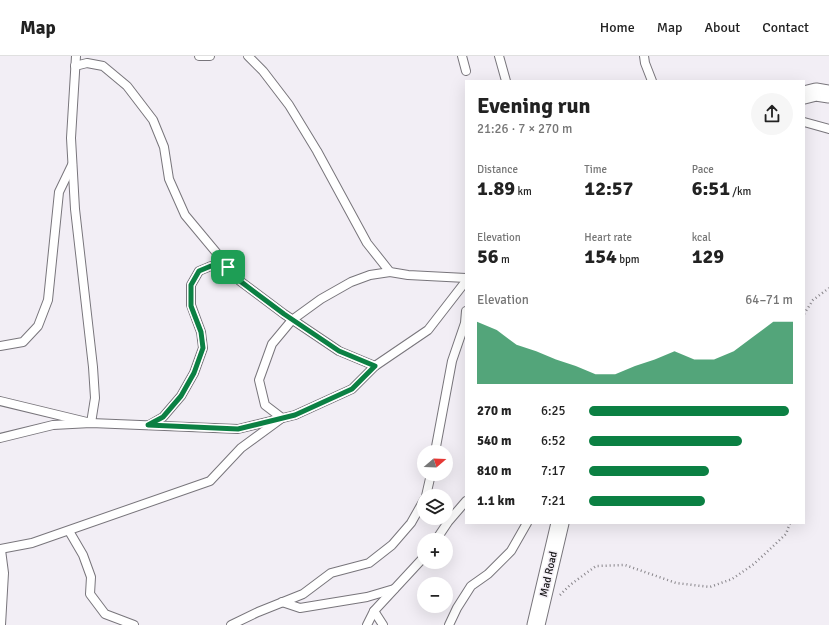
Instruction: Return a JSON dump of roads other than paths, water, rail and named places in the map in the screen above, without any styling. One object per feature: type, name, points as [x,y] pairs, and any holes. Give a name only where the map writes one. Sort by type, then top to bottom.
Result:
[{"type":"street","points":[[805,95],[816,92],[829,94]]},
{"type":"street","name":"Mad Road","points":[[536,625],[560,524]]},
{"type":"lane","points":[[76,56],[70,138],[75,209],[94,367],[95,398],[91,423]]},
{"type":"lane","points":[[198,56],[210,56]]},
{"type":"lane","points":[[248,56],[263,71],[289,105],[317,150],[367,243],[390,272]]},
{"type":"lane","points":[[462,56],[466,71]]},
{"type":"lane","points":[[499,56],[506,80]]},
{"type":"lane","points":[[644,56],[652,80]]},
{"type":"lane","points":[[75,66],[88,64],[103,66],[127,86],[152,120],[164,147],[169,179],[185,215],[240,281],[292,320],[339,351],[375,366]]},
{"type":"lane","points":[[805,122],[829,129]]},
{"type":"lane","points":[[0,346],[23,342],[38,326],[48,300],[59,192],[72,164]]},
{"type":"lane","points":[[148,425],[163,417],[181,396],[194,373],[203,348],[201,332],[191,306],[191,285],[199,271],[211,266],[228,267]]},
{"type":"lane","points":[[282,418],[265,405],[259,380],[272,344],[292,320],[321,299],[351,282],[370,275],[390,272],[408,275],[465,278]]},
{"type":"lane","points":[[0,438],[53,425],[91,423],[238,429],[295,415],[352,389],[375,366],[428,330],[465,282]]},
{"type":"lane","points":[[436,445],[452,361],[465,323]]},
{"type":"lane","points":[[0,401],[91,423]]},
{"type":"lane","points":[[1,625],[4,574],[1,550],[32,543],[69,531],[210,481],[241,448],[282,418]]},
{"type":"lane","points":[[453,514],[465,503]]},
{"type":"lane","points":[[231,625],[258,612],[303,594],[331,573],[369,563],[392,545],[411,523],[417,513]]},
{"type":"lane","points":[[449,625],[457,608],[471,586],[488,574],[511,551],[526,524]]},
{"type":"lane","points":[[69,531],[83,555],[91,577],[90,594],[105,614],[134,625]]},
{"type":"lane","points":[[367,625],[374,611],[417,564]]},
{"type":"lane","points":[[282,602],[300,608],[367,597],[394,589]]},
{"type":"lane","points":[[374,611],[383,625]]}]
